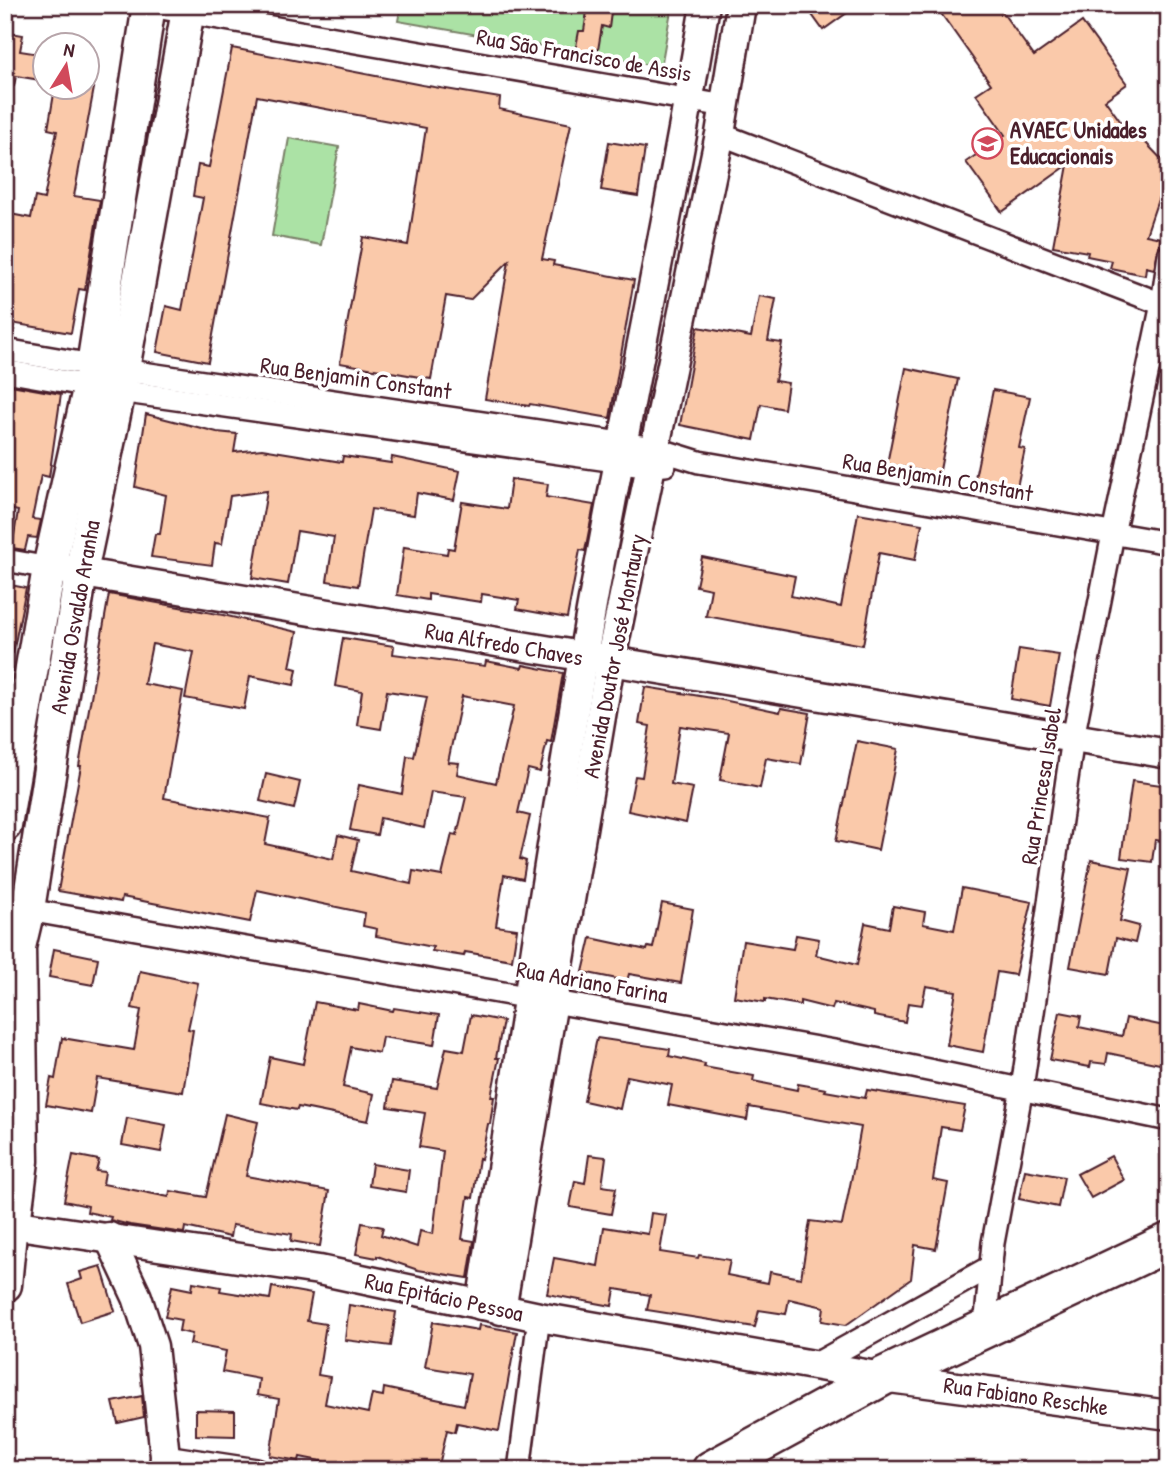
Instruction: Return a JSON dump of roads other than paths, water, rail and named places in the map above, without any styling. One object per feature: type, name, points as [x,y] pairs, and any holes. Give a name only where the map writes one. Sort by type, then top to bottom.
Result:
[{"type":"highway","points":[[711,1470],[883,1377],[1169,1242]]},
{"type":"main road","name":"Avenida Osvaldo Aranha","points":[[5,1285],[9,1227],[22,1161],[12,946],[14,907],[81,572],[106,378],[147,5]]},
{"type":"main road","name":"Avenida Osvaldo Aranha","points":[[5,825],[49,568],[106,378],[188,8]]},
{"type":"street","name":"Rua São Francisco de Assis","points":[[147,5],[188,8],[725,106]]},
{"type":"street","name":"Avenida Doutor José Montaury","points":[[491,1307],[596,660],[620,452],[689,101],[705,5]]},
{"type":"street","name":"Avenida Doutor José Montaury","points":[[596,660],[652,457],[720,134],[741,5]]},
{"type":"street","points":[[720,134],[1162,304]]},
{"type":"street","name":"Rua Princesa Isabel","points":[[985,1328],[993,1243],[1022,1088],[1073,738],[1112,534],[1162,304],[1169,255]]},
{"type":"street","name":"Rua Benjamin Constant","points":[[5,350],[106,378]]},
{"type":"street","name":"Rua Benjamin Constant","points":[[5,371],[106,378],[699,462],[1169,543]]},
{"type":"street","name":"Rua Alfredo Chaves","points":[[5,560],[1169,754]]},
{"type":"street","name":"Rua Adriano Farina","points":[[14,907],[846,1053],[1169,1120]]},
{"type":"street","name":"Rua Epitácio Pessoa","points":[[9,1227],[109,1237],[319,1270],[539,1317],[883,1377]]},
{"type":"street","points":[[109,1237],[137,1297],[153,1346],[165,1463],[257,1470]]},
{"type":"street","points":[[814,1365],[990,1267]]},
{"type":"street","points":[[519,1470],[539,1317]]},
{"type":"street","name":"Rua Fabiano Reschke","points":[[883,1377],[1169,1415]]},
{"type":"place","name":"AVAEC Unidades Educacionais","points":[[987,143]]}]
